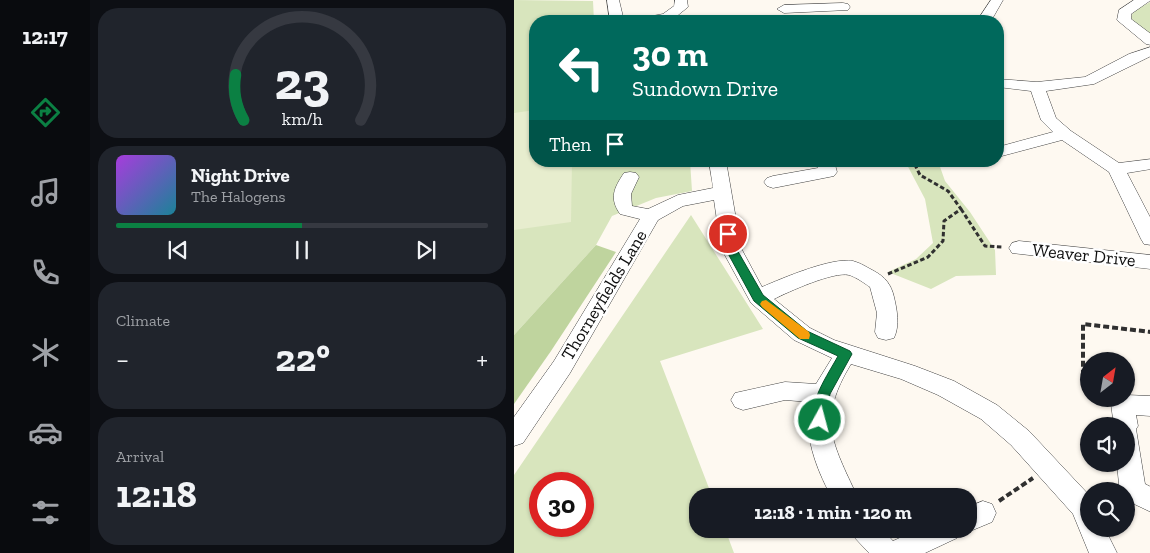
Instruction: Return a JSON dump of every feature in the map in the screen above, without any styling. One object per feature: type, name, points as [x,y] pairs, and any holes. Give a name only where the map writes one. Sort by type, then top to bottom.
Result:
[{"type":"street","points":[[613,0],[616,15]]},
{"type":"street","points":[[670,15],[681,7],[681,0]]},
{"type":"street","points":[[988,15],[997,0]]},
{"type":"street","points":[[1144,0],[1130,7],[1124,13],[1124,20],[1150,41]]},
{"type":"street","points":[[785,10],[843,7]]},
{"type":"street","points":[[1004,84],[1037,87],[1088,81],[1134,57],[1150,51]]},
{"type":"street","points":[[1037,87],[1049,120],[1116,169],[1150,238]]},
{"type":"street","points":[[1004,150],[1066,134]]},
{"type":"street","points":[[1116,169],[1150,164]]},
{"type":"street","points":[[718,167],[731,248],[758,298],[802,334],[846,354],[907,372],[954,393],[989,412],[1020,438],[1048,467],[1080,505]]},
{"type":"street","points":[[773,182],[826,167]]},
{"type":"street","points":[[630,177],[621,193],[621,203],[626,210],[651,216]]},
{"type":"street","name":"Thorneyfields Lane","points":[[514,436],[562,366],[651,216],[671,203],[688,197],[722,193]]},
{"type":"street","name":"Weaver Drive","points":[[1019,248],[1150,262]]},
{"type":"street","points":[[758,298],[792,282],[839,268],[852,268],[878,282],[888,313],[886,332]]},
{"type":"street","points":[[841,488],[827,457],[820,430],[820,409],[824,394],[846,354]]},
{"type":"street","points":[[743,400],[785,391],[824,394]]},
{"type":"street","points":[[1125,417],[1123,404],[1150,406]]},
{"type":"street","points":[[1133,472],[1137,495]]},
{"type":"street","points":[[1097,537],[1103,553]]},
{"type":"street","points":[[873,538],[887,553]]},
{"type":"street","points":[[896,553],[928,538]]},
{"type":"path","points":[[916,167],[920,175],[948,191],[985,246],[1019,248]]},
{"type":"path","points":[[874,280],[928,257],[943,241],[944,221],[961,209]]},
{"type":"path","points":[[1083,352],[1083,324],[1150,332]]},
{"type":"path","points":[[977,515],[1048,467]]},
{"type":"green space","points":[[514,0],[593,1],[594,15],[529,15],[529,167],[690,167],[692,191],[656,198],[612,216],[596,245],[514,335]]},
{"type":"green space","points":[[1150,2],[1150,34],[1136,25],[1131,17],[1134,11]]},
{"type":"green space","points":[[529,111],[529,167],[572,167],[571,222],[514,230],[514,113]]},
{"type":"green space","points":[[908,167],[940,167],[945,181],[970,212],[995,250],[996,275],[956,276],[931,289],[888,272],[916,259],[933,243],[925,199]]},
{"type":"green space","points":[[691,215],[763,329],[660,361],[709,488],[689,488],[689,538],[728,538],[734,553],[514,553],[514,475]]},
{"type":"green space","points":[[596,245],[616,252],[514,404],[514,335]]},
{"type":"slow traffic","points":[[766,304],[804,335]]},
{"type":"route","points":[[728,234],[731,248],[758,298],[802,334],[846,354],[824,394],[820,409],[820,420]]}]
